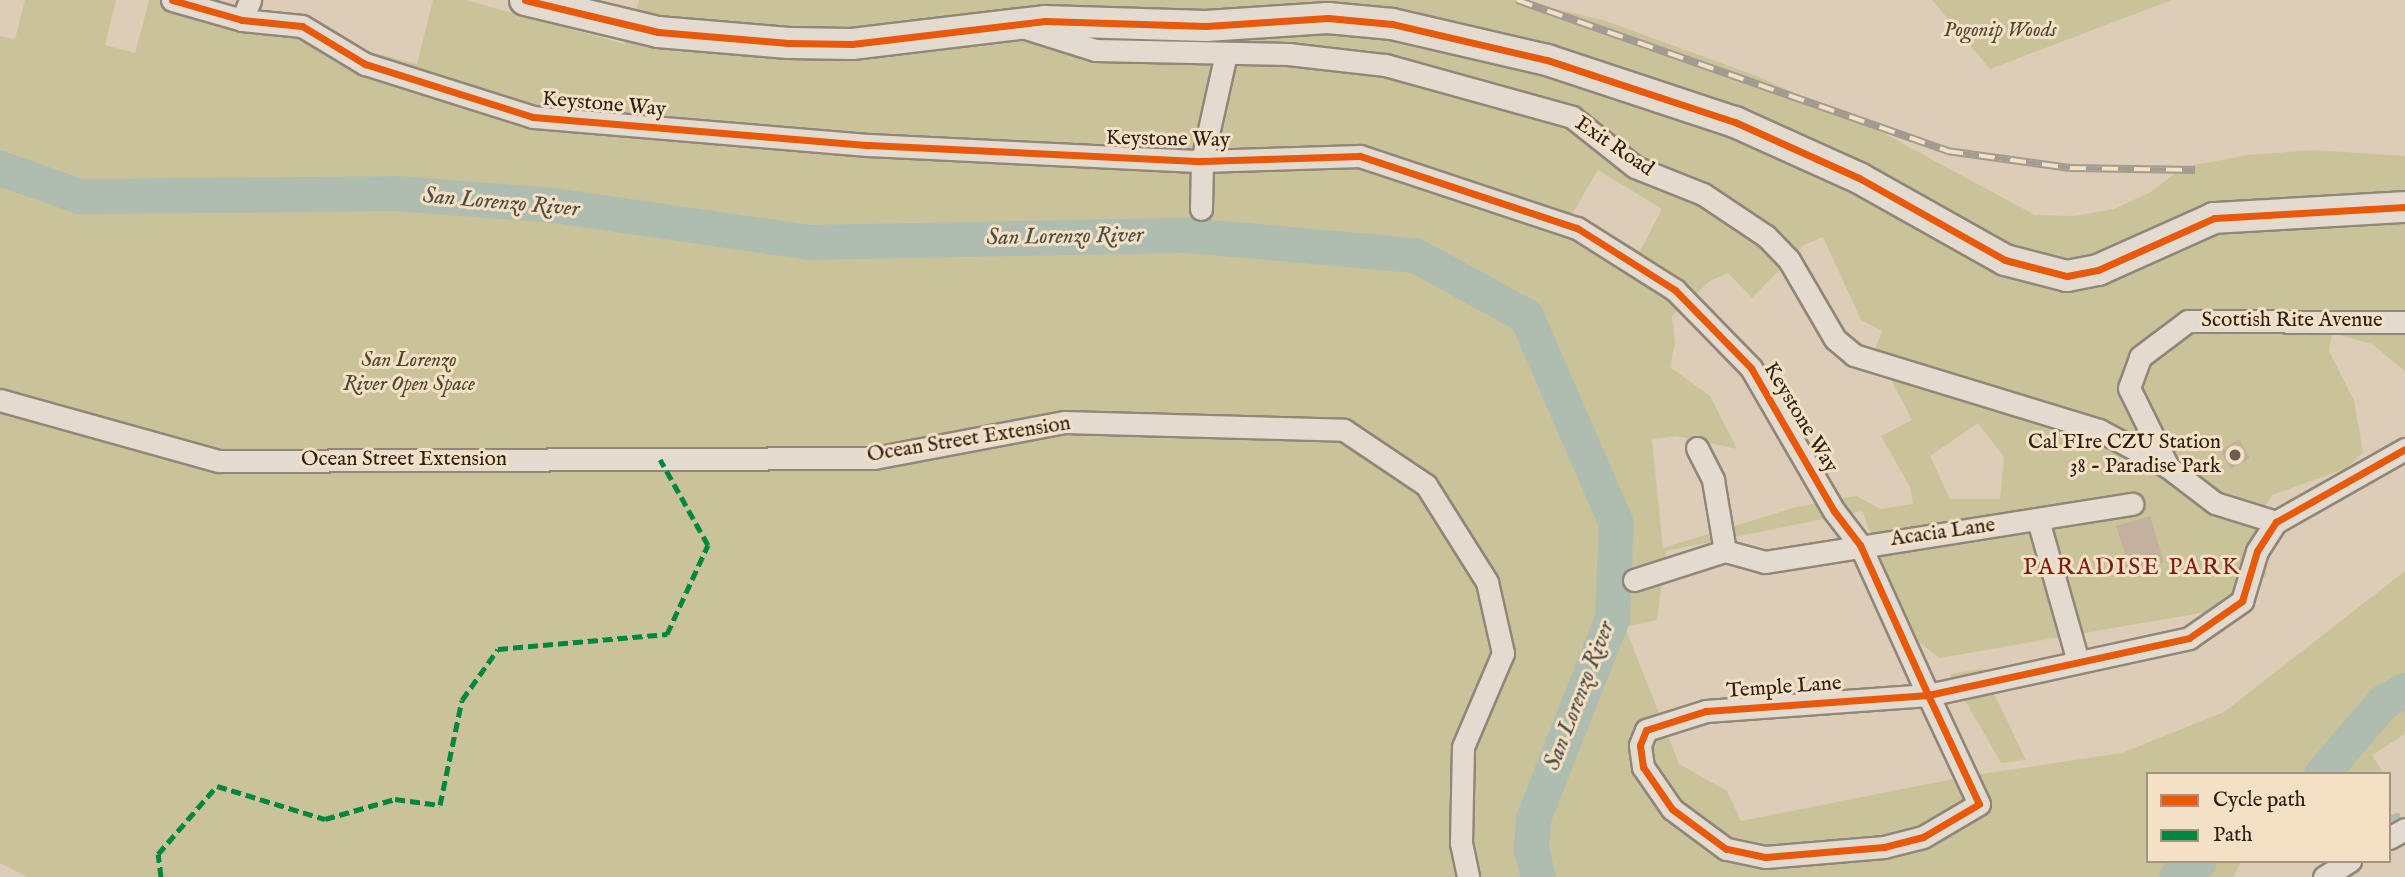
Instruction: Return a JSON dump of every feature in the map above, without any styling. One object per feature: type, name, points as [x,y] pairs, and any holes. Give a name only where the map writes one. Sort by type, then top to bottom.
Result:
[{"type":"main road","points":[[525,0],[658,32],[789,43],[852,44],[1045,21],[1206,26],[1328,18],[1392,24],[1459,37],[1547,60],[1735,122],[1859,178],[2005,260],[2067,276],[2108,266],[2214,218],[2250,212],[2405,207]]},
{"type":"street","name":"Keystone Way","points":[[172,0],[246,10],[302,26],[365,64],[533,117],[869,145],[1202,161],[1360,156],[1577,228],[1675,290],[1751,368],[1834,511],[1860,545],[1979,804]]},
{"type":"street","points":[[230,0],[246,10]]},
{"type":"street","name":"Exit Road","points":[[1015,25],[1095,50],[1321,57],[1385,65],[1572,117],[1635,167],[1703,194],[1766,236],[1788,260],[1835,339],[1854,355],[2099,430],[2168,467]]},
{"type":"street","points":[[1201,209],[1202,161],[1226,54]]},
{"type":"street","name":"Scottish Rite Avenue","points":[[2276,522],[2215,503],[2168,467],[2129,388],[2140,357],[2188,321],[2405,322]]},
{"type":"street","name":"Ocean Street Extension","points":[[0,400],[219,461],[874,458],[1064,422],[1344,430],[1426,485],[1487,582],[1503,653],[1463,747],[1460,818],[1468,877]]},
{"type":"street","points":[[1634,580],[1725,551],[1713,480],[1698,448]]},
{"type":"street","points":[[1928,695],[2189,638],[2216,624],[2242,601],[2257,551],[2276,522],[2405,449]]},
{"type":"street","name":"Acacia Lane","points":[[1725,551],[1765,562],[2132,504]]},
{"type":"street","points":[[2038,520],[2078,661]]},
{"type":"street","name":"Temple Lane","points":[[1928,695],[1706,711],[1646,730],[1640,745],[1643,767],[1672,809],[1726,849],[1765,857],[1884,847],[1923,836],[1979,804]]},
{"type":"street","points":[[2324,877],[2347,863]]},
{"type":"green space","name":"San Lorenzo River Open Space","points":[[25,0],[116,0],[105,45],[135,53],[149,0],[171,0],[417,64],[433,0],[466,0],[625,44],[639,0],[1518,0],[1603,20],[1757,76],[1885,134],[2035,215],[2075,216],[2114,209],[2151,192],[2183,167],[2248,155],[2314,150],[2405,156],[2405,371],[2372,344],[2332,333],[2329,351],[2354,401],[2363,452],[2347,468],[2272,495],[2261,512],[2267,575],[2230,608],[1939,658],[1909,634],[1875,557],[1879,556],[1862,511],[1666,551],[1657,620],[1625,627],[1679,764],[1727,791],[1741,821],[1968,776],[2122,753],[2224,712],[2405,571],[2405,734],[2372,755],[2383,772],[2146,772],[2146,863],[2241,863],[2233,877],[28,877],[0,863],[0,36],[15,39]],"holes":[[[1598,170],[1662,209],[1640,251],[1572,214]],[[1823,237],[1861,320],[1882,331],[1875,349],[1912,420],[1881,436],[1910,487],[1913,504],[1881,509],[1856,496],[1796,507],[1663,548],[1652,439],[1676,436],[1737,449],[1710,396],[1670,367],[1675,343],[1672,316],[1710,281],[1728,273],[1752,298],[1804,245]],[[1978,423],[2004,457],[2000,499],[1950,499],[1930,456]]]},
{"type":"green space","name":"Pogonip Woods","points":[[1932,0],[2172,0],[1990,69]]},
{"type":"green space","points":[[1982,669],[2026,760],[2001,763],[1950,674]]},
{"type":"building","name":"Cal FIre CZU Station 38 - Paradise Park","points":[[2239,439],[2250,458],[2231,469],[2220,450]]},
{"type":"building","points":[[2150,516],[2164,562],[2117,576],[2112,558],[2125,554],[2116,526]]},
{"type":"waterway","name":"San Lorenzo River","points":[[0,168],[79,196],[395,193],[553,205],[811,242],[1189,235],[1415,255],[1526,316],[1616,523],[1612,618],[1533,819],[1531,849],[1538,877]]},
{"type":"waterway","name":"San Lorenzo River","points":[[2323,772],[2383,702],[2405,690]]},
{"type":"waterway","points":[[2391,818],[2397,816]]},
{"type":"waterway","name":"San Lorenzo River","points":[[2176,877],[2196,863]]},
{"type":"railway","points":[[1517,0],[1947,151],[2070,168],[2195,170]]},
{"type":"marked path","points":[[161,877],[158,854],[217,786],[325,819],[395,799],[440,805],[462,700],[498,649],[667,634],[708,545],[660,459]]},
{"type":"cycle path","points":[[172,0],[242,20],[302,26],[365,64],[533,117],[869,145],[1202,161],[1360,156],[1577,228],[1675,290],[1751,368],[1834,511],[1860,545],[1928,695],[1979,804],[1923,837],[1884,847],[1765,857],[1726,849],[1672,809],[1643,767],[1640,745],[1646,730],[1706,711],[1928,695],[2189,638],[2242,601],[2257,551],[2276,522],[2405,449]]},
{"type":"cycle path","points":[[525,0],[658,32],[789,43],[852,44],[1045,21],[1206,26],[1328,18],[1392,24],[1547,60],[1735,122],[1859,178],[2005,260],[2067,276],[2098,270],[2214,218],[2405,207]]},
{"type":"place","name":"Cal FIre CZU Station 38 - Paradise Park","points":[[2235,455]]},
{"type":"district","name":"PARADISE PARK","points":[[2132,568]]}]
